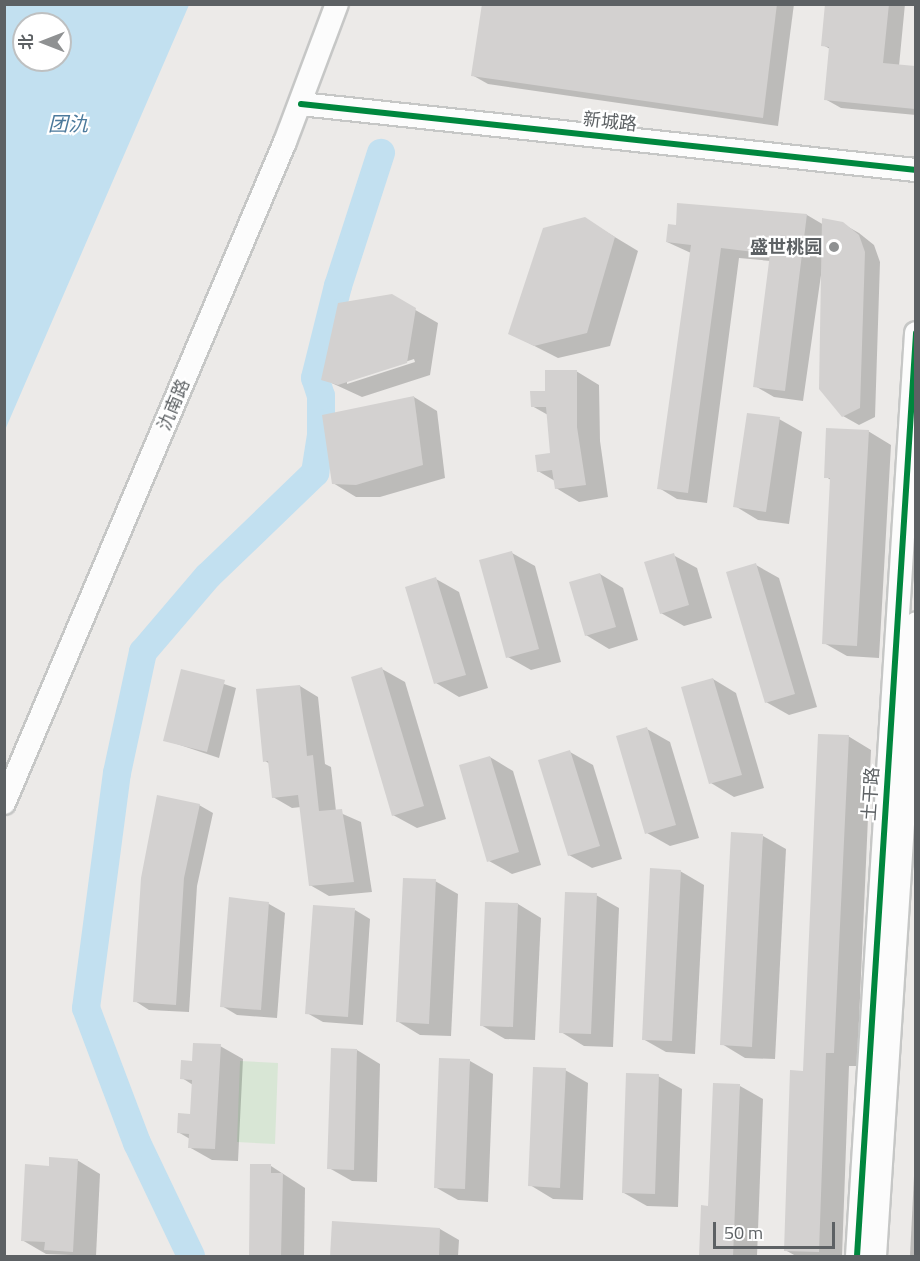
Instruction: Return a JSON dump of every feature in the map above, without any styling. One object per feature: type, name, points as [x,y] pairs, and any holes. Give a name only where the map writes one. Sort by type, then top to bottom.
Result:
[{"type":"street","name":"氿南路","points":[[4,803],[301,104],[337,4]]},
{"type":"street","name":"新城路","points":[[301,104],[915,170]]},
{"type":"street","name":"土干路","points":[[857,1257],[915,333]]},
{"type":"street","name":"土干路","points":[[875,1257],[915,623]]},
{"type":"green space","points":[[240,1061],[278,1063],[275,1144],[237,1142]]},
{"type":"water","name":"团氿","points":[[4,5],[189,5],[5,430]]},
{"type":"building","points":[[482,4],[777,4],[763,118],[471,76]]},
{"type":"building","points":[[825,4],[889,4],[883,63],[915,66],[915,109],[824,100],[829,47],[821,46]]},
{"type":"building","points":[[677,203],[807,214],[785,391],[753,387],[770,254],[721,248],[688,493],[657,489],[691,245],[666,242],[668,224],[676,225]]},
{"type":"building","points":[[585,217],[615,237],[587,333],[534,346],[508,334],[543,228]]},
{"type":"building","points":[[822,218],[843,222],[859,235],[865,252],[860,408],[842,417],[819,389]]},
{"type":"building","points":[[392,294],[416,308],[407,363],[338,385],[321,380],[338,303]]},
{"type":"building","points":[[545,370],[577,370],[577,427],[586,485],[555,489],[552,470],[537,472],[535,455],[550,453],[546,407],[531,407],[530,391],[545,391]]},
{"type":"building","points":[[414,396],[423,465],[356,485],[332,484],[322,415]]},
{"type":"building","points":[[747,413],[780,417],[766,512],[733,507]]},
{"type":"building","points":[[826,428],[869,430],[857,646],[822,644],[830,478],[824,478]]},
{"type":"building","points":[[512,551],[539,649],[506,658],[479,560]]},
{"type":"building","points":[[674,553],[689,605],[660,614],[644,562]]},
{"type":"building","points":[[756,563],[795,694],[765,703],[726,572]]},
{"type":"building","points":[[600,573],[616,627],[585,636],[569,582]]},
{"type":"building","points":[[436,577],[466,675],[434,684],[405,587]]},
{"type":"building","points":[[382,667],[424,806],[392,816],[351,677]]},
{"type":"building","points":[[181,669],[225,680],[207,752],[163,741]]},
{"type":"building","points":[[713,678],[742,775],[709,784],[681,687]]},
{"type":"building","points":[[300,685],[307,756],[313,755],[319,811],[342,809],[354,882],[309,886],[298,795],[272,798],[268,761],[263,762],[256,689]]},
{"type":"building","points":[[647,727],[676,825],[645,834],[616,736]]},
{"type":"building","points":[[818,734],[849,735],[834,1053],[826,1053],[819,1252],[784,1251],[790,1070],[803,1071]]},
{"type":"building","points":[[570,750],[600,846],[568,856],[538,760]]},
{"type":"building","points":[[490,756],[519,852],[487,862],[459,765]]},
{"type":"building","points":[[157,795],[200,804],[184,878],[176,1005],[133,1002],[141,878]]},
{"type":"building","points":[[731,832],[763,834],[752,1047],[720,1045]]},
{"type":"building","points":[[650,868],[681,870],[672,1041],[642,1040]]},
{"type":"building","points":[[403,878],[436,879],[429,1024],[396,1022]]},
{"type":"building","points":[[565,892],[597,893],[591,1034],[559,1033]]},
{"type":"building","points":[[229,897],[269,902],[261,1010],[220,1007]]},
{"type":"building","points":[[485,902],[518,903],[513,1027],[480,1026]]},
{"type":"building","points":[[313,905],[355,908],[348,1017],[305,1014]]},
{"type":"building","points":[[193,1043],[221,1044],[215,1149],[188,1148],[189,1134],[177,1133],[178,1113],[190,1114],[192,1080],[180,1079],[181,1060],[192,1061]]},
{"type":"building","points":[[331,1048],[357,1049],[354,1170],[327,1169]]},
{"type":"building","points":[[439,1058],[470,1059],[465,1189],[434,1188]]},
{"type":"building","points":[[533,1067],[566,1068],[560,1188],[528,1186]]},
{"type":"building","points":[[626,1073],[659,1074],[655,1194],[622,1193]]},
{"type":"building","points":[[713,1083],[740,1084],[733,1257],[699,1257],[701,1205],[708,1206]]},
{"type":"building","points":[[49,1157],[78,1159],[73,1252],[44,1250],[45,1242],[21,1241],[25,1164],[49,1166]]},
{"type":"building","points":[[250,1164],[271,1164],[271,1173],[283,1173],[281,1257],[249,1257]]},
{"type":"building","points":[[332,1221],[440,1228],[439,1257],[330,1257]]},
{"type":"waterway","points":[[191,1256],[137,1143],[86,1008],[117,773],[143,652],[208,576],[315,473],[321,437],[321,396],[315,378],[338,286],[381,153]]},
{"type":"cycle path","points":[[301,104],[916,170]]},
{"type":"cycle path","points":[[857,1256],[916,333]]},
{"type":"place","name":"盛世桃园","points":[[834,247]]}]
